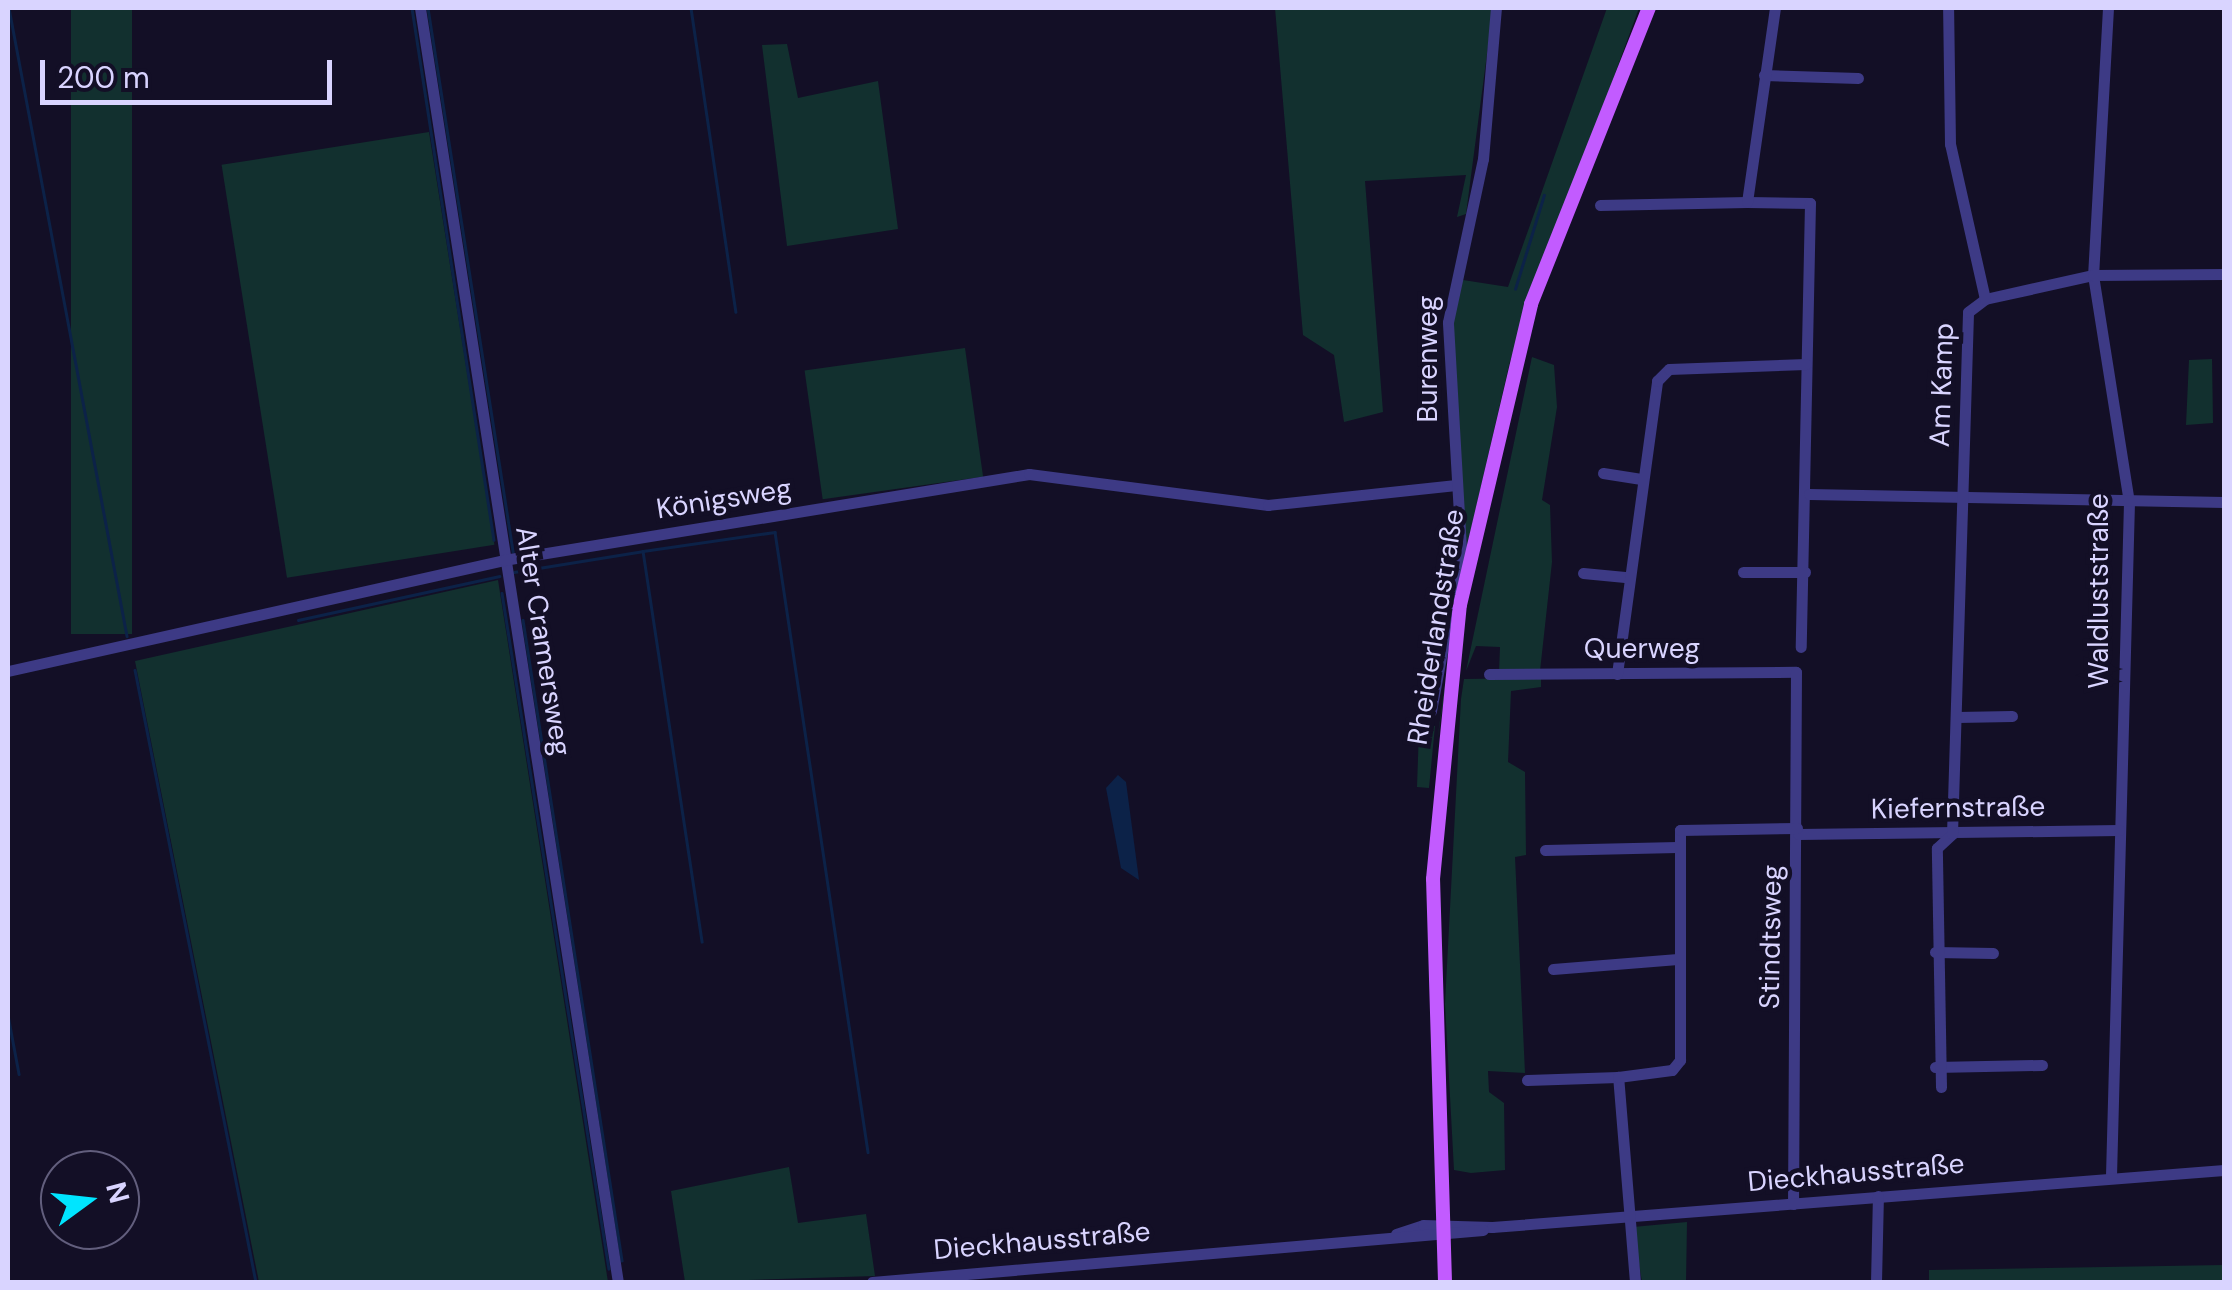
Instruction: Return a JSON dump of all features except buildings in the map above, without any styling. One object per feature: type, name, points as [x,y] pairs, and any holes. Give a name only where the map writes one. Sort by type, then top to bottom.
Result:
[{"type":"main road","name":"Rheiderlandstraße","points":[[1445,1282],[1433,879],[1460,605],[1531,304],[1649,8]]},
{"type":"street","name":"Alter Cramersweg","points":[[420,8],[618,1282]]},
{"type":"street","name":"Burenweg","points":[[1431,711],[1461,549],[1448,322],[1484,159],[1496,8]]},
{"type":"street","points":[[1747,202],[1774,8]]},
{"type":"street","name":"Am Kamp","points":[[1941,1087],[1935,1066],[1937,848],[1952,834],[1968,312],[1985,299],[1950,144],[1948,8]]},
{"type":"street","name":"Waldluststraße","points":[[2108,8],[2092,275],[2128,502],[2111,1178]]},
{"type":"street","points":[[1764,75],[1858,78]]},
{"type":"street","points":[[1600,204],[1808,201],[1809,494],[1801,647]]},
{"type":"street","points":[[1985,299],[2092,275],[2224,274]]},
{"type":"street","points":[[1617,674],[1625,577],[1656,381],[1669,369],[1806,364]]},
{"type":"street","points":[[1603,472],[1640,479]]},
{"type":"street","name":"Königsweg","points":[[8,671],[504,560],[1029,474],[1268,506],[1456,485]]},
{"type":"street","points":[[1809,494],[1962,501],[2224,502]]},
{"type":"street","points":[[1743,572],[1805,572]]},
{"type":"street","points":[[1583,573],[1625,577]]},
{"type":"street","name":"Querweg","points":[[1489,674],[1796,672]]},
{"type":"street","name":"Stindtsweg","points":[[1793,1204],[1796,672]]},
{"type":"street","points":[[1956,717],[2012,716]]},
{"type":"street","name":"Kiefernstraße","points":[[1677,846],[1692,824],[1952,834],[2119,830]]},
{"type":"street","points":[[1526,1080],[1618,1077],[1672,1070],[1680,1060],[1677,846],[1545,850]]},
{"type":"street","points":[[1935,952],[1993,952]]},
{"type":"street","points":[[1553,969],[1678,960]]},
{"type":"street","points":[[1935,1066],[2042,1065]]},
{"type":"street","points":[[1618,1077],[1623,1218],[1635,1282]]},
{"type":"street","name":"Dieckhausstraße","points":[[872,1282],[1396,1234],[2224,1170]]},
{"type":"street","points":[[1876,1282],[1878,1196]]},
{"type":"green space","points":[[71,8],[132,8],[132,634],[71,634]]},
{"type":"green space","points":[[1275,8],[1493,8],[1466,214],[1457,217],[1466,175],[1365,181],[1383,412],[1344,422],[1334,355],[1303,335]]},
{"type":"green space","points":[[1607,8],[1639,8],[1510,361],[1469,538],[1437,742],[1464,544],[1451,324],[1485,167],[1463,280],[1508,287]]},
{"type":"green space","points":[[787,44],[798,98],[878,81],[898,229],[787,246],[762,45]]},
{"type":"green space","points":[[429,132],[494,545],[287,578],[222,165]]},
{"type":"green space","points":[[965,348],[983,477],[823,499],[805,371]]},
{"type":"green space","points":[[1532,357],[1554,365],[1557,407],[1542,500],[1550,505],[1552,562],[1540,671],[1499,672],[1500,647],[1476,646],[1466,671]]},
{"type":"green space","points":[[2212,359],[2213,423],[2186,425],[2189,360]]},
{"type":"green space","points":[[498,580],[608,1282],[259,1282],[135,661]]},
{"type":"green space","points":[[1541,678],[1541,687],[1511,691],[1508,762],[1525,772],[1526,855],[1515,857],[1525,1073],[1488,1071],[1489,1092],[1504,1103],[1505,1170],[1471,1173],[1454,1170],[1445,1004],[1461,699],[1464,679]]},
{"type":"green space","points":[[1420,701],[1421,724],[1435,726],[1429,788],[1417,787]]},
{"type":"green space","points":[[789,1167],[798,1223],[866,1214],[875,1276],[685,1282],[671,1191]]},
{"type":"green space","points":[[1687,1222],[1686,1282],[1642,1282],[1633,1227]]},
{"type":"green space","points":[[2224,1265],[2224,1282],[1929,1282],[1929,1270]]},
{"type":"water","points":[[1118,775],[1126,782],[1139,880],[1121,868],[1106,788]]},
{"type":"waterway","points":[[9,8],[127,636]]},
{"type":"waterway","points":[[412,8],[494,540]]},
{"type":"waterway","points":[[428,8],[513,551]]},
{"type":"waterway","points":[[691,8],[736,312]]},
{"type":"waterway","points":[[1515,289],[1544,195]]},
{"type":"waterway","points":[[643,551],[775,532],[868,1152]]},
{"type":"waterway","points":[[514,572],[643,551],[702,942]]},
{"type":"waterway","points":[[298,620],[499,576]]},
{"type":"waterway","points":[[502,593],[609,1269]]},
{"type":"waterway","points":[[523,620],[622,1260]]},
{"type":"waterway","points":[[135,670],[256,1282]]},
{"type":"waterway","points":[[8,1015],[19,1074]]}]
